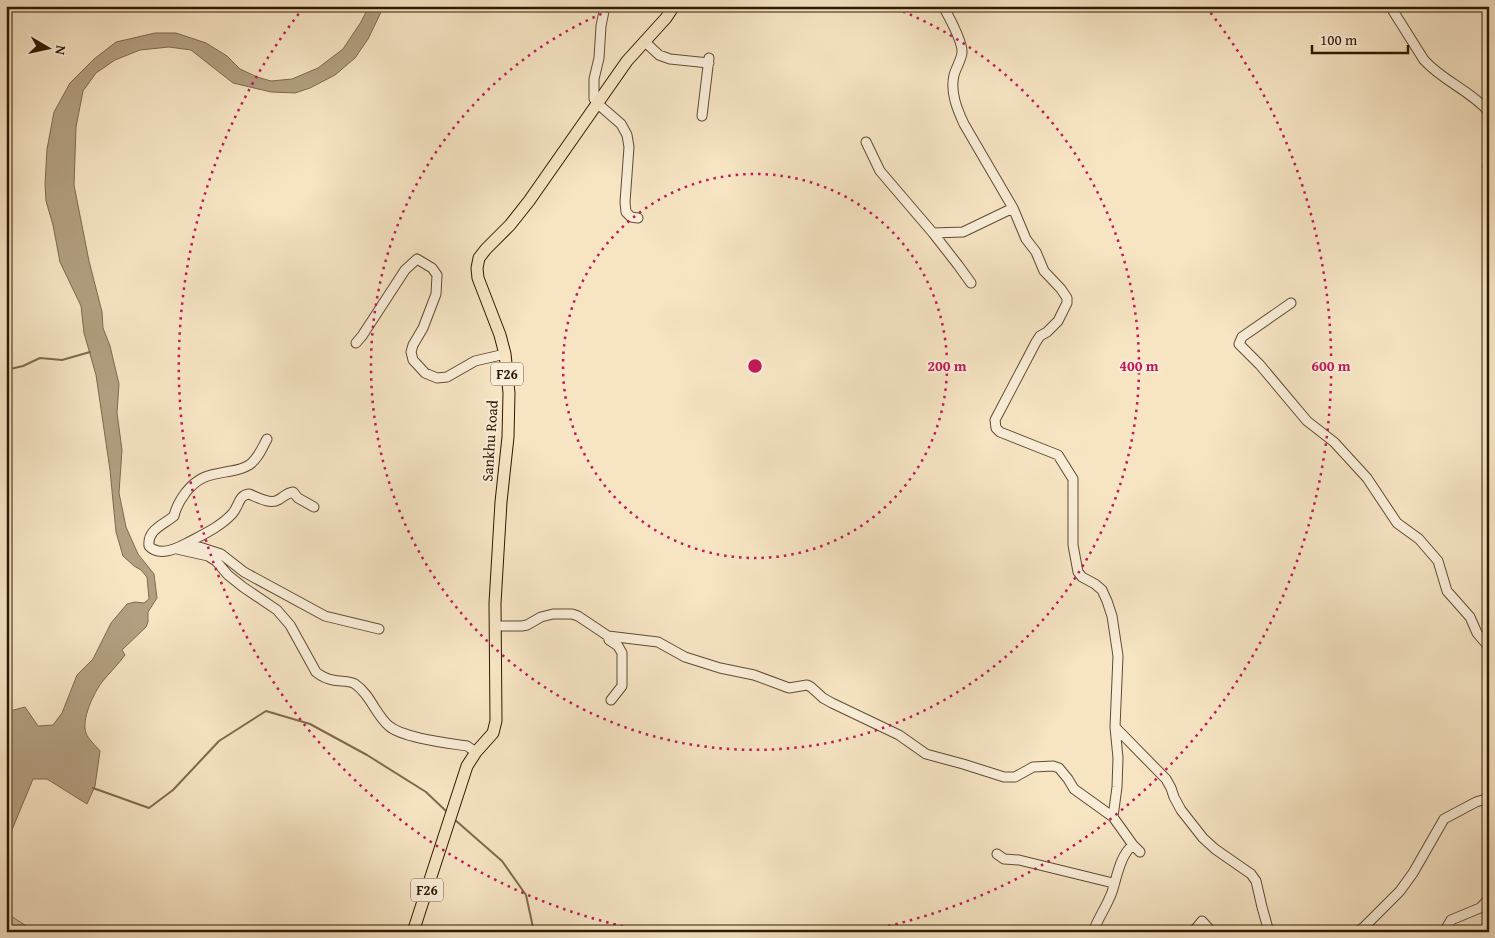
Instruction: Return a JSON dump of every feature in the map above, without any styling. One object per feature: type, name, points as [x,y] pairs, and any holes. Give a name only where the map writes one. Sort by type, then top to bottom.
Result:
[{"type":"main road","name":"Sankhu Road","points":[[413,932],[467,766],[495,729],[495,603],[509,410],[505,354],[500,335],[478,278],[479,258],[524,207],[627,61],[666,18],[674,6]]},
{"type":"street","points":[[605,6],[594,85],[594,99],[621,124],[627,135],[629,147],[626,212],[631,217],[638,218]]},
{"type":"street","points":[[943,6],[952,22],[962,51],[954,76],[953,87],[958,111],[1013,208],[1026,239],[1036,252],[1044,271],[1067,298],[1067,303],[1058,321],[1040,336],[1036,342],[995,420],[996,428],[1000,432],[1058,455],[1074,479],[1074,545],[1078,572],[1082,577],[1096,584],[1108,601],[1118,656],[1115,727],[1118,758],[1113,818]]},
{"type":"street","points":[[1390,6],[1424,60],[1438,75],[1476,98],[1489,112]]},
{"type":"street","points":[[644,41],[664,57],[670,59],[709,61],[702,116]]},
{"type":"street","points":[[866,142],[880,171],[971,283]]},
{"type":"street","points":[[1489,162],[1489,170]]},
{"type":"street","points":[[932,233],[963,232],[1013,208]]},
{"type":"street","points":[[356,343],[405,270],[417,259],[432,268],[437,276],[436,294],[423,328],[411,352],[413,360],[425,373],[437,378],[447,377],[475,361],[505,354]]},
{"type":"street","points":[[1291,303],[1242,337],[1239,344],[1260,365],[1307,421],[1334,442],[1367,478],[1396,522],[1419,539],[1438,561],[1447,591],[1470,617],[1477,633],[1489,647]]},
{"type":"street","points":[[267,439],[256,458],[248,466],[208,475],[195,482],[182,497],[174,516],[162,526],[152,531],[148,539],[149,546],[160,551],[177,549],[214,528],[232,514],[242,495],[246,494],[274,502],[287,493],[293,492],[298,498],[314,507]]},
{"type":"street","points":[[188,543],[221,554],[244,572],[324,616],[379,630]]},
{"type":"street","points":[[177,549],[208,556],[216,560],[228,575],[277,610],[290,625],[316,672],[322,677],[332,680],[353,682],[366,693],[376,710],[390,726],[405,734],[467,746],[476,752]]},
{"type":"street","points":[[495,626],[522,626],[541,617],[565,613],[578,616],[608,636],[658,642],[685,657],[720,668],[754,675],[788,688],[807,685],[823,698],[899,735],[926,754],[964,764],[1004,778],[1014,777],[1033,767],[1053,766],[1059,768],[1074,789],[1113,818],[1140,852]]},
{"type":"street","points":[[608,636],[609,640],[620,648],[622,653],[622,686],[611,700]]},
{"type":"street","points":[[1115,727],[1166,779],[1182,810],[1203,838],[1251,874],[1256,881],[1269,932]]},
{"type":"street","points":[[1356,932],[1364,927],[1400,891],[1413,873],[1444,819],[1476,802],[1489,798]]},
{"type":"street","points":[[1093,932],[1112,892],[1113,883],[1127,850],[1133,845]]},
{"type":"street","points":[[998,854],[1004,859],[1019,860],[1113,883]]},
{"type":"street","points":[[1444,932],[1451,920],[1480,908],[1489,899]]},
{"type":"street","points":[[1193,932],[1202,921],[1212,932]]},
{"type":"shaded area","points":[[369,6],[384,6],[368,39],[355,58],[335,75],[310,88],[295,93],[271,92],[233,83],[191,50],[169,47],[140,50],[115,60],[96,73],[83,91],[76,127],[74,185],[89,261],[102,312],[103,328],[110,346],[119,384],[117,413],[122,450],[119,493],[126,527],[138,554],[154,574],[157,598],[148,612],[146,627],[122,650],[125,655],[102,682],[89,706],[85,721],[86,733],[100,751],[95,786],[87,804],[47,779],[33,779],[9,837],[6,839],[6,712],[25,707],[38,726],[53,725],[62,713],[77,675],[93,659],[111,623],[127,604],[135,602],[144,603],[149,599],[147,577],[123,556],[116,532],[110,470],[96,375],[84,333],[81,306],[60,262],[46,201],[47,149],[54,112],[70,83],[94,59],[116,42],[155,33],[176,33],[206,43],[227,56],[240,69],[257,77],[271,81],[292,79],[318,68],[343,49]]},
{"type":"shaded area","points":[[6,913],[36,932],[6,932]]},
{"type":"waterway","points":[[6,370],[23,366],[40,358],[62,360],[90,352]]},
{"type":"waterway","points":[[93,788],[149,808],[173,790],[219,741],[266,711],[310,724],[367,755],[426,792],[447,812]]},
{"type":"waterway","points":[[454,819],[502,861],[526,895],[534,932]]}]
